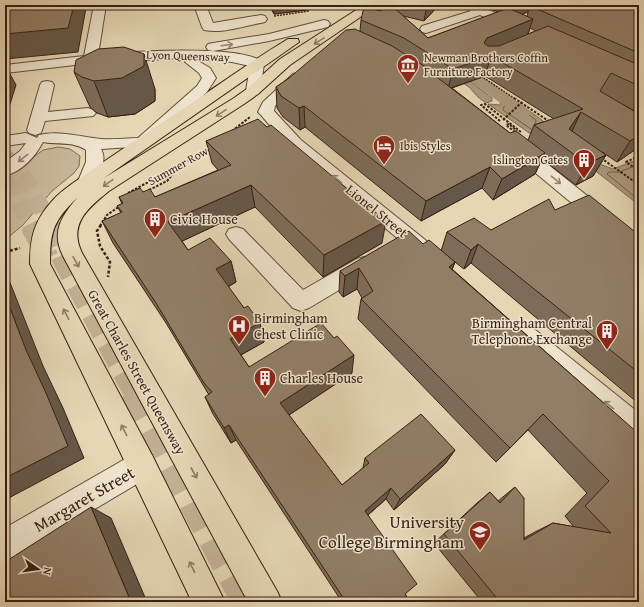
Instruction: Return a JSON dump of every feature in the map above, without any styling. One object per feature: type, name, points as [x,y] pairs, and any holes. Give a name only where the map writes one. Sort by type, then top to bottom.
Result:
[{"type":"main road","points":[[142,153],[200,105],[253,68],[356,5]]},
{"type":"main road","points":[[209,602],[142,465],[33,256],[50,216],[59,205],[87,181],[142,153],[253,91],[285,62],[370,6]]},
{"type":"main road","name":"Great Charles Street Queensway","points":[[142,153],[114,178],[95,192],[80,207],[68,225],[66,236],[69,249],[266,602]]},
{"type":"street","points":[[91,64],[100,5]]},
{"type":"street","points":[[200,5],[208,27],[213,28],[261,19]]},
{"type":"street","points":[[468,5],[528,33]]},
{"type":"street","points":[[426,29],[480,11]]},
{"type":"street","points":[[510,24],[524,19]]},
{"type":"street","points":[[160,53],[246,43],[284,35],[324,24]]},
{"type":"street","name":"Lyon Queensway","points":[[5,78],[160,53],[238,58],[253,68]]},
{"type":"street","points":[[192,62],[205,62],[253,68],[285,62]]},
{"type":"street","name":"Lyon Queensway","points":[[5,69],[91,64],[192,62],[205,71],[208,78],[202,89],[142,153]]},
{"type":"street","points":[[253,68],[253,91]]},
{"type":"street","points":[[266,112],[268,105],[309,68]]},
{"type":"street","points":[[5,170],[22,160],[30,153],[47,85]]},
{"type":"street","name":"Lionel Street","points":[[266,112],[295,144],[440,263]]},
{"type":"street","points":[[5,141],[36,133],[88,113]]},
{"type":"street","points":[[499,132],[639,248]]},
{"type":"street","points":[[36,133],[116,145],[142,153]]},
{"type":"street","points":[[79,140],[90,144],[96,154],[96,163],[87,181]]},
{"type":"street","points":[[236,234],[301,302],[410,238]]},
{"type":"street","points":[[512,324],[639,430]]},
{"type":"street","name":"Margaret Street","points":[[5,545],[142,465]]},
{"type":"path","points":[[327,9],[334,8],[332,5]]},
{"type":"path","points":[[392,5],[400,11]]},
{"type":"path","points":[[274,16],[314,11]]},
{"type":"path","points":[[395,11],[400,14]]},
{"type":"path","points":[[479,75],[554,124]]},
{"type":"path","points":[[499,132],[501,121],[522,102]]},
{"type":"path","points":[[501,121],[481,105],[485,104],[524,134]]},
{"type":"path","points":[[231,132],[249,118],[266,112]]},
{"type":"path","name":"Summer Row","points":[[127,194],[215,146]]},
{"type":"path","points":[[598,156],[638,185]]},
{"type":"path","points":[[639,156],[626,162],[639,171]]},
{"type":"path","points":[[148,191],[167,181],[181,165]]},
{"type":"path","points":[[107,281],[110,262],[100,246],[97,231],[107,215],[123,204]]},
{"type":"path","points":[[5,252],[33,256]]},
{"type":"shaded area","points":[[58,147],[70,149],[80,156],[79,166],[74,173],[52,191],[23,225],[5,240],[5,175],[22,166],[43,150]]},
{"type":"water","points":[[459,73],[492,98],[492,101],[486,103],[469,87],[452,76]]},
{"type":"water","points":[[499,95],[514,100],[542,120],[546,127],[535,137],[488,104],[500,105],[501,99]]},
{"type":"water","points":[[639,159],[639,179],[637,181],[639,187],[639,205],[597,172],[591,161],[613,169]]},
{"type":"building","points":[[5,5],[74,5],[68,28],[5,34]]},
{"type":"building","points":[[387,5],[391,5],[428,38],[508,8],[533,19],[487,38],[484,43],[488,46],[499,46],[548,26],[639,65],[639,86],[611,73],[600,91],[639,114],[639,135],[630,141],[581,112],[569,129],[606,155],[587,164],[534,125],[583,109],[491,56],[453,69],[404,38],[361,20],[363,11],[368,8],[381,11]]},
{"type":"building","points":[[639,5],[639,53],[530,6]]},
{"type":"building","points":[[355,29],[392,46],[437,74],[434,75],[510,133],[516,131],[545,153],[502,179],[490,167],[426,201],[304,106],[299,108],[281,96],[276,87],[289,78],[346,30]]},
{"type":"building","points":[[124,47],[144,54],[144,66],[122,78],[94,81],[82,77],[74,72],[76,60],[98,49]]},
{"type":"building","points":[[258,119],[267,127],[271,125],[386,221],[324,255],[251,185],[168,222],[188,250],[210,238],[231,261],[216,269],[244,308],[248,306],[260,323],[230,339],[249,367],[321,323],[334,338],[337,336],[354,355],[280,403],[342,485],[369,463],[365,458],[421,414],[455,450],[400,499],[391,488],[365,511],[417,584],[405,594],[410,602],[346,602],[229,425],[224,428],[205,397],[212,392],[204,383],[156,303],[102,221],[122,212],[117,206],[123,203],[119,197],[140,188],[143,192],[150,189],[155,197],[231,165],[206,141]]},
{"type":"building","name":"Birmingham Central Telephone Exchange","points":[[589,195],[639,235],[639,373],[478,244],[471,250],[447,232],[474,218],[491,230],[549,199],[555,210]]},
{"type":"building","points":[[409,231],[423,244],[429,240],[455,262],[449,267],[639,434],[639,589],[630,602],[500,602],[444,534],[490,492],[500,503],[515,487],[524,498],[524,540],[553,523],[611,533],[585,506],[609,481],[543,414],[510,448],[361,299],[373,291],[359,268],[345,276],[340,271]]},
{"type":"building","points":[[5,295],[26,350],[68,446],[5,478]]},
{"type":"building","points":[[91,507],[131,602],[5,602],[5,562]]},
{"type":"waterway","points":[[452,62],[524,113]]},
{"type":"tunnel","points":[[5,157],[20,172],[32,189],[49,226]]},
{"type":"tunnel","points":[[5,181],[11,187],[31,226]]},
{"type":"tunnel","points":[[31,225],[48,258]]},
{"type":"tunnel","points":[[49,225],[63,259],[134,392]]},
{"type":"tunnel","points":[[133,391],[246,602]]},
{"type":"place","name":"Newman Brothers Coffin Furniture Factory","points":[[408,84]]},
{"type":"place","name":"Ibis Styles","points":[[384,166]]},
{"type":"place","name":"Islington Gates","points":[[584,180]]},
{"type":"place","name":"Civic House","points":[[155,238]]},
{"type":"place","name":"Birmingham Chest Clinic","points":[[239,346]]},
{"type":"place","name":"Birmingham Central Telephone Exchange","points":[[607,350]]},
{"type":"place","name":"Charles House","points":[[265,398]]},
{"type":"place","name":"University College Birmingham","points":[[480,552]]}]
